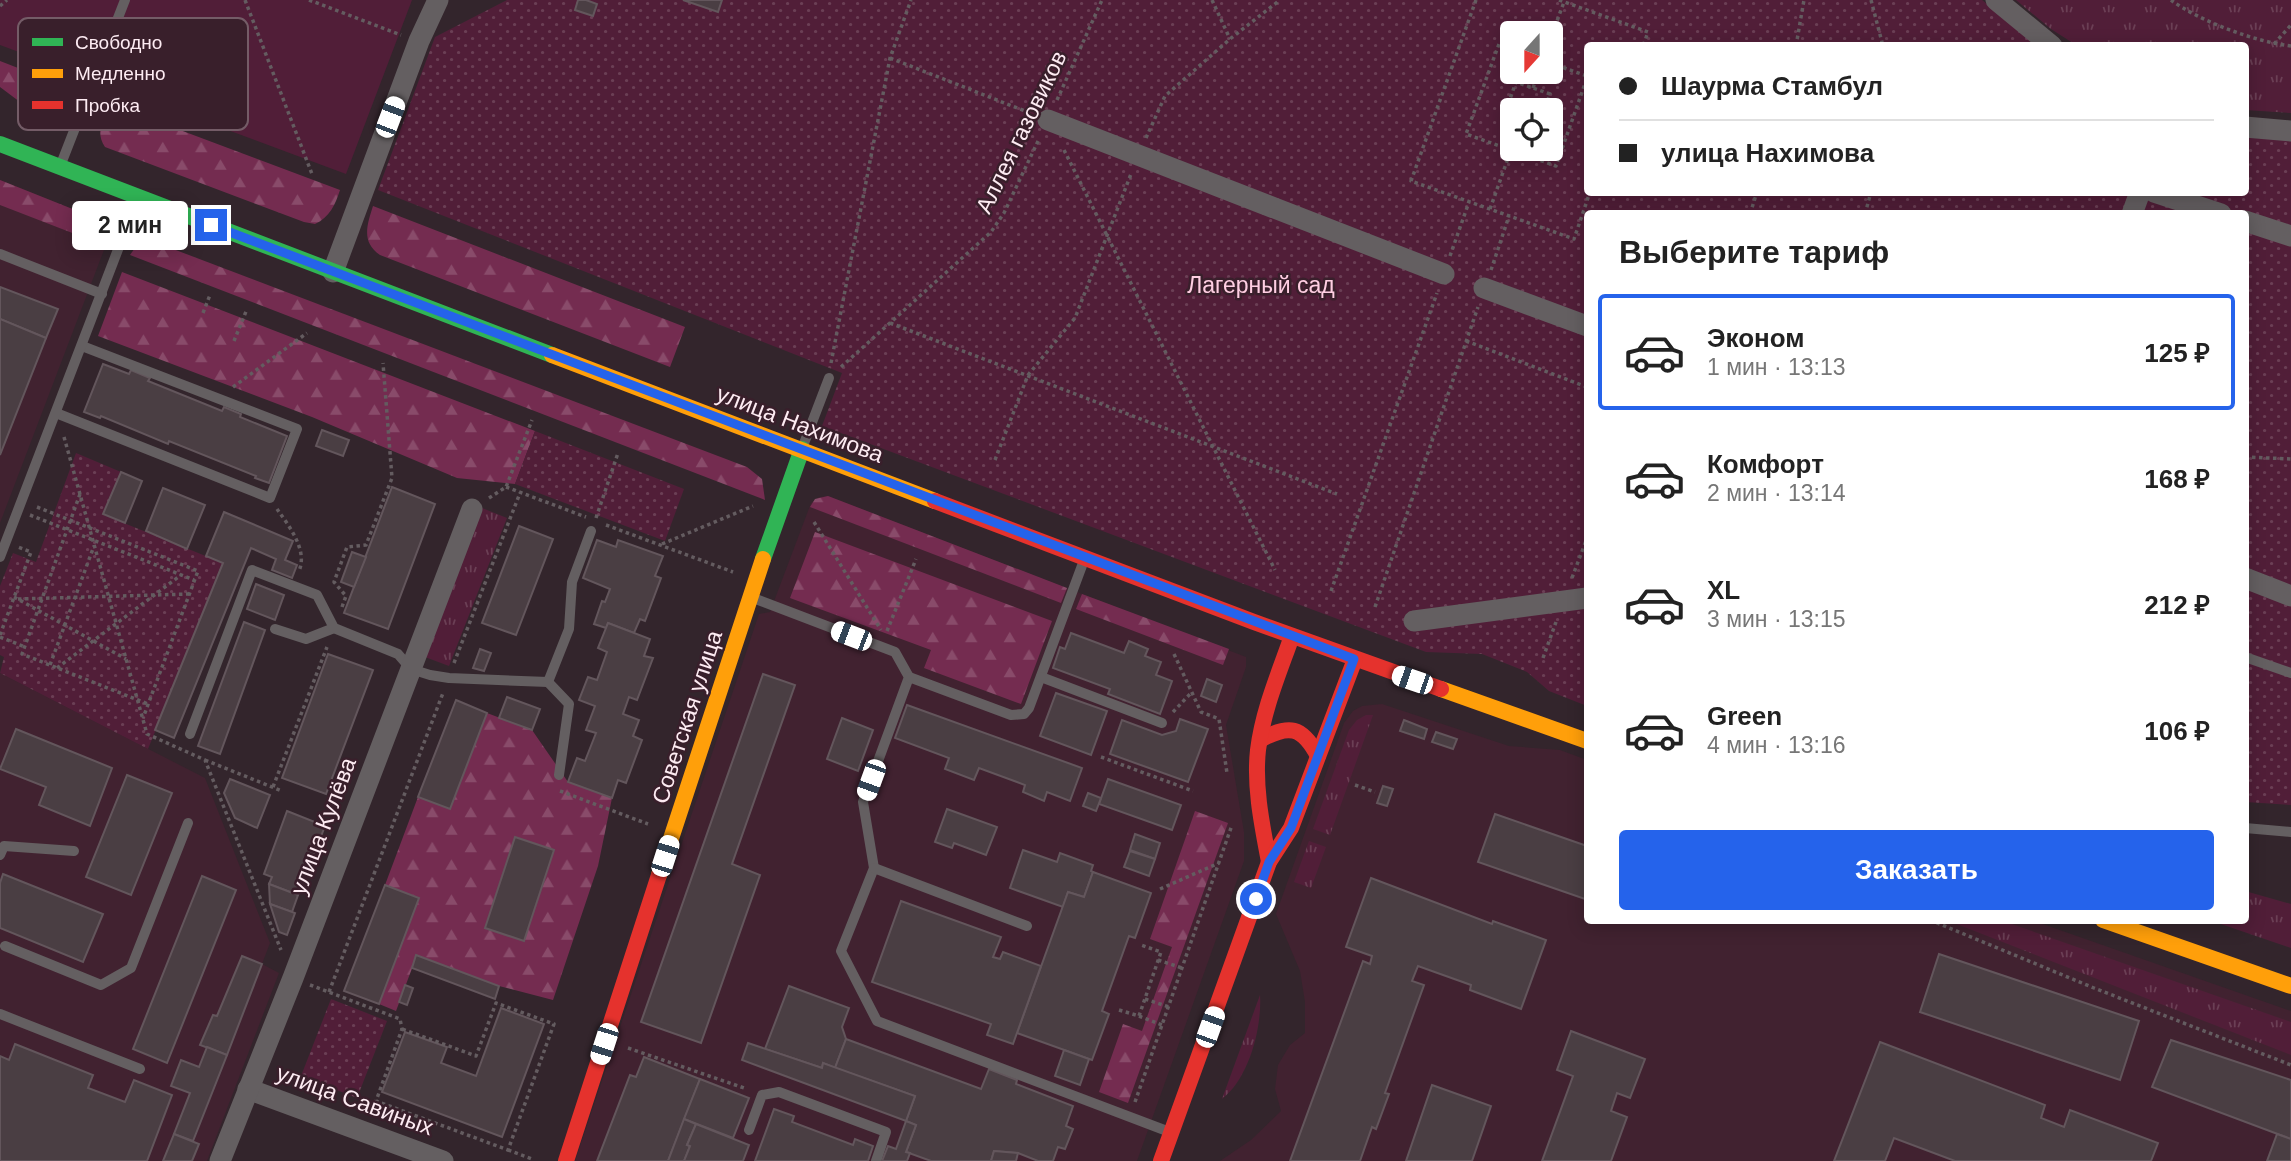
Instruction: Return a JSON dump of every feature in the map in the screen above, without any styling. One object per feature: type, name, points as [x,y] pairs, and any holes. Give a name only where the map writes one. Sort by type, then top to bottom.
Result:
[{"type":"main road","name":"улица Нахимова","points":[[0,144],[1292,636],[1584,740]]},
{"type":"main road","name":"Советская улица","points":[[566,1161],[750,597],[802,449]]},
{"type":"main road","points":[[1269,862],[1257,796],[1257,765],[1260,740],[1292,636]]},
{"type":"main road","points":[[1161,1161],[1269,862],[1291,828],[1354,659]]},
{"type":"main road","points":[[1260,740],[1277,730],[1298,731],[1310,740],[1318,756]]},
{"type":"main road","points":[[2114,924],[2291,986]]},
{"type":"street","points":[[333,272],[419,41],[438,0]]},
{"type":"street","points":[[1996,0],[2047,42]]},
{"type":"street","points":[[1048,120],[1444,274]]},
{"type":"street","points":[[2249,127],[2291,131]]},
{"type":"street","points":[[2166,196],[2209,210]]},
{"type":"street","points":[[2249,222],[2291,236]]},
{"type":"street","points":[[1485,288],[1584,325]]},
{"type":"street","name":"улица Кулёва","points":[[220,1161],[293,978],[472,509]]},
{"type":"street","points":[[2249,580],[2291,596]]},
{"type":"street","points":[[1414,621],[1584,598]]},
{"type":"street","name":"улица Савиных","points":[[248,1089],[443,1161]]},
{"type":"lane","points":[[118,18],[125,0]]},
{"type":"lane","points":[[60,167],[74,130]]},
{"type":"lane","points":[[0,557],[139,197]]},
{"type":"lane","points":[[0,254],[102,294]]},
{"type":"lane","points":[[55,413],[270,498],[297,429],[82,345]]},
{"type":"lane","points":[[802,449],[829,378]]},
{"type":"lane","points":[[548,682],[569,629],[572,582],[593,526]]},
{"type":"lane","points":[[750,597],[895,652],[909,677],[1015,716],[1027,711],[1085,557]]},
{"type":"lane","points":[[190,734],[252,570],[317,595],[334,628],[398,654],[411,669],[449,678],[548,682],[569,704],[559,775]]},
{"type":"lane","points":[[275,629],[306,639],[334,628]]},
{"type":"lane","points":[[2249,658],[2291,673]]},
{"type":"lane","points":[[909,677],[863,802],[874,868],[841,951],[877,1021],[1171,1133]]},
{"type":"lane","points":[[1041,677],[1162,723]]},
{"type":"lane","points":[[0,958],[2,945],[101,985],[131,968],[188,823]]},
{"type":"lane","points":[[2249,828],[2291,832]]},
{"type":"lane","points":[[0,855],[4,846],[74,851]]},
{"type":"lane","points":[[874,868],[1027,926]]},
{"type":"lane","points":[[0,1014],[140,1069]]},
{"type":"lane","points":[[749,1130],[762,1095],[779,1092],[886,1132],[876,1161]]},
{"type":"path","points":[[0,6],[7,0]]},
{"type":"path","points":[[245,0],[312,174]]},
{"type":"path","points":[[309,0],[419,41]]},
{"type":"path","points":[[829,378],[890,58],[911,0]]},
{"type":"path","name":"Аллея газовиков","points":[[829,378],[991,232],[1004,213],[1102,0]]},
{"type":"path","points":[[1212,0],[1230,39]]},
{"type":"path","points":[[995,460],[1028,375],[1075,318],[1138,155],[1165,96],[1230,39],[1280,0]]},
{"type":"path","points":[[1476,0],[1411,181],[1574,239],[1589,196]]},
{"type":"path","points":[[1797,42],[1804,0]]},
{"type":"path","points":[[1871,0],[1882,42]]},
{"type":"path","points":[[2171,0],[2229,30],[2274,44],[2291,46]]},
{"type":"path","points":[[1556,21],[1562,1],[1648,32],[1644,42]]},
{"type":"path","points":[[2274,44],[2291,25]]},
{"type":"path","points":[[1500,44],[1466,134],[1500,145]]},
{"type":"path","points":[[890,58],[1048,120],[1275,570]]},
{"type":"path","points":[[1563,68],[1584,76]]},
{"type":"path","points":[[1511,98],[1517,82],[1550,94],[1548,98]]},
{"type":"path","points":[[1533,88],[1534,84]]},
{"type":"path","points":[[1563,146],[1584,86]]},
{"type":"path","points":[[1490,209],[1507,161]]},
{"type":"path","points":[[1544,161],[1556,166],[1558,161]]},
{"type":"path","points":[[1331,591],[1469,202]]},
{"type":"path","points":[[1375,607],[1509,216]]},
{"type":"path","points":[[203,313],[210,295]]},
{"type":"path","points":[[234,341],[247,309]]},
{"type":"path","points":[[890,323],[1336,494]]},
{"type":"path","points":[[218,398],[307,333]]},
{"type":"path","points":[[1466,341],[1584,386]]},
{"type":"path","points":[[273,787],[346,596],[334,582],[347,547],[366,545],[392,478],[383,363]]},
{"type":"path","points":[[472,509],[506,487],[532,420]]},
{"type":"path","points":[[593,526],[618,453]]},
{"type":"path","points":[[2249,457],[2291,459]]},
{"type":"path","points":[[73,463],[147,734],[282,791]]},
{"type":"path","points":[[506,487],[593,526],[660,545],[756,580]]},
{"type":"path","points":[[80,492],[22,654],[148,704]]},
{"type":"path","points":[[329,992],[520,493]]},
{"type":"path","points":[[270,498],[295,536],[303,563],[293,586]]},
{"type":"path","points":[[20,506],[70,520],[198,571],[143,718]]},
{"type":"path","points":[[20,506],[94,542],[194,580]]},
{"type":"path","points":[[660,545],[753,506]]},
{"type":"path","points":[[814,522],[885,637],[916,559]]},
{"type":"path","points":[[50,665],[94,542]]},
{"type":"path","points":[[131,555],[135,545]]},
{"type":"path","points":[[1568,588],[1584,546]]},
{"type":"path","points":[[25,647],[0,636],[31,552]]},
{"type":"path","points":[[163,568],[167,558]]},
{"type":"path","points":[[57,668],[181,575]]},
{"type":"path","points":[[16,598],[189,594]]},
{"type":"path","points":[[16,598],[127,660]]},
{"type":"path","points":[[1543,658],[1557,619]]},
{"type":"path","points":[[1174,654],[1201,712],[1219,719],[1228,783]]},
{"type":"path","points":[[1162,723],[1191,693]]},
{"type":"path","points":[[1101,757],[1194,791]]},
{"type":"path","points":[[205,760],[293,978],[400,1019],[402,1029],[376,1101],[534,1160]]},
{"type":"path","points":[[559,775],[554,789],[673,833]]},
{"type":"path","points":[[1355,785],[1375,792]]},
{"type":"path","points":[[1130,1117],[1233,822]]},
{"type":"path","points":[[1160,889],[1219,862]]},
{"type":"path","points":[[1940,924],[2291,1065]]},
{"type":"path","points":[[1139,1016],[1161,952],[1141,945]]},
{"type":"path","points":[[1158,960],[1182,968]]},
{"type":"path","points":[[1144,999],[1168,1007]]},
{"type":"path","points":[[402,1029],[476,1056],[496,1003],[554,1024],[508,1150]]},
{"type":"path","points":[[1119,1010],[1162,1025]]},
{"type":"path","points":[[618,1044],[762,1095]]},
{"type":"shaded area","points":[[0,180],[95,218],[103,223],[108,233],[107,242],[0,523]]},
{"type":"shaded area","points":[[828,496],[1246,657],[1246,667],[1226,725],[1244,832],[1244,861],[1137,1161],[575,1161],[759,614],[770,612],[811,503],[819,497]]},
{"type":"shaded area","points":[[0,673],[205,778],[270,943],[262,964],[279,973],[207,1161],[0,1161]]},
{"type":"shaded area","points":[[1382,704],[1509,746],[1560,750],[1584,759],[1584,924],[2043,924],[2291,1011],[2291,1161],[1220,1161],[1251,1140],[1281,1111],[1275,1089],[1278,1065],[1290,1045],[1305,1033],[1305,1002],[1300,971],[1276,914],[1344,723],[1353,711],[1362,706]]},
{"type":"green space","points":[[0,0],[412,0],[346,174],[228,130],[248,130],[248,18],[18,18],[18,52],[0,45]]},
{"type":"green space","name":"Лагерный сад","points":[[507,0],[1982,0],[2035,42],[1584,42],[1584,196],[2249,196],[2249,136],[2291,138],[2291,805],[2249,802],[2249,210],[1584,210],[1584,705],[1549,691],[1527,672],[1482,654],[1426,652],[822,426],[842,373],[378,190],[435,37]]},
{"type":"green space","points":[[2016,0],[2291,0],[2291,113],[2249,110],[2249,42],[2071,42]]},
{"type":"green space","points":[[0,61],[18,68],[18,100],[0,87]]},
{"type":"green space","points":[[180,130],[340,190],[328,214],[315,224],[304,222],[105,147],[100,131]]},
{"type":"green space","points":[[0,180],[95,218],[106,230],[106,246],[0,205]]},
{"type":"green space","points":[[373,206],[685,327],[670,367],[380,255],[370,245],[367,233]]},
{"type":"green space","points":[[152,241],[747,467],[762,479],[765,500],[130,255],[137,245]]},
{"type":"green space","points":[[122,272],[535,431],[515,484],[457,478],[312,417],[98,336]]},
{"type":"green space","points":[[535,431],[684,489],[665,541],[515,484]]},
{"type":"green space","points":[[76,453],[121,472],[104,515],[223,563],[148,749],[0,673],[4,657],[0,655],[0,586],[13,553],[36,562]]},
{"type":"green space","points":[[828,496],[1067,588],[1061,603],[810,507],[815,499]]},
{"type":"green space","points":[[482,508],[507,518],[449,666],[425,657]]},
{"type":"green space","points":[[815,532],[1052,621],[1021,704],[924,668],[931,650],[790,598]]},
{"type":"green space","points":[[1082,594],[1229,649],[1223,665],[1076,609]]},
{"type":"green space","points":[[487,713],[532,730],[568,782],[612,798],[598,866],[553,1000],[499,986],[417,955],[396,1011],[379,1004],[419,898],[385,885],[418,797],[450,809]]},
{"type":"green space","points":[[1373,715],[1330,835],[1313,829],[1349,730],[1357,720]]},
{"type":"green space","points":[[1195,811],[1228,823],[1128,1103],[1099,1092],[1123,1024],[1142,1031],[1172,947],[1150,939]]},
{"type":"green space","points":[[1309,841],[1326,847],[1311,888],[1294,882]]},
{"type":"green space","points":[[2249,892],[2291,904],[2291,948],[2221,924],[2249,924]]},
{"type":"green space","points":[[1957,924],[2012,924],[2291,1022],[2291,1055]]},
{"type":"green space","points":[[1260,995],[1259,1022],[1252,1052],[1240,1079],[1222,1099]]},
{"type":"green space","points":[[331,999],[387,1021],[357,1098],[301,1076]]},
{"type":"building","points":[[578,0],[597,4],[593,16],[575,10]]},
{"type":"building","points":[[683,0],[722,0],[718,12]]},
{"type":"building","points":[[0,287],[58,309],[46,338],[0,319]]},
{"type":"building","points":[[0,319],[46,338],[0,455]]},
{"type":"building","points":[[103,364],[129,374],[131,370],[150,378],[148,381],[222,411],[224,407],[241,414],[240,417],[287,436],[269,483],[169,441],[168,444],[101,416],[100,418],[84,412]]},
{"type":"building","points":[[322,430],[349,440],[343,456],[316,446]]},
{"type":"building","points":[[121,472],[142,481],[125,523],[103,514]]},
{"type":"building","points":[[392,487],[435,504],[388,629],[344,613]]},
{"type":"building","points":[[163,488],[205,505],[187,549],[146,531]]},
{"type":"building","points":[[224,512],[293,541],[285,560],[297,565],[292,578],[272,570],[276,559],[251,548],[174,738],[155,730],[223,563],[206,556]]},
{"type":"building","points":[[519,526],[553,539],[516,635],[482,623]]},
{"type":"building","points":[[597,540],[616,547],[618,540],[663,556],[655,576],[661,578],[645,621],[640,619],[634,633],[608,623],[606,628],[594,624],[602,601],[605,602],[610,589],[583,578]]},
{"type":"building","points":[[352,552],[366,557],[354,587],[341,582]]},
{"type":"building","points":[[256,584],[284,595],[275,620],[247,609]]},
{"type":"building","points":[[244,622],[265,630],[220,754],[198,746]]},
{"type":"building","points":[[608,623],[650,639],[644,656],[653,658],[637,700],[629,697],[623,714],[639,720],[633,736],[642,740],[626,783],[618,780],[612,798],[568,782],[577,758],[585,761],[596,733],[586,730],[595,706],[579,700],[588,677],[597,680],[607,652],[598,648]]},
{"type":"building","points":[[1071,633],[1124,653],[1129,641],[1148,649],[1145,656],[1161,662],[1156,675],[1172,681],[1160,714],[1108,694],[1110,689],[1053,668],[1060,647],[1065,649]]},
{"type":"building","points":[[480,649],[491,653],[484,671],[473,668]]},
{"type":"building","points":[[328,654],[373,670],[326,794],[282,778]]},
{"type":"building","points":[[763,674],[795,685],[732,864],[760,875],[701,1043],[641,1022]]},
{"type":"building","points":[[1207,679],[1222,685],[1216,702],[1201,696]]},
{"type":"building","points":[[1056,693],[1107,711],[1091,755],[1040,736]]},
{"type":"building","points":[[507,697],[540,709],[532,730],[499,718]]},
{"type":"building","points":[[456,700],[487,713],[450,809],[418,797]]},
{"type":"building","points":[[907,705],[1082,768],[1070,801],[1047,792],[1044,801],[1023,792],[1025,785],[979,768],[974,780],[945,769],[949,758],[895,738]]},
{"type":"building","points":[[842,718],[873,730],[858,771],[827,759]]},
{"type":"building","points":[[1180,719],[1208,729],[1188,782],[1110,754],[1122,720],[1162,735],[1176,731]]},
{"type":"building","points":[[1404,720],[1427,729],[1424,739],[1400,731]]},
{"type":"building","points":[[16,729],[112,768],[90,826],[39,805],[46,787],[0,769]]},
{"type":"building","points":[[1436,732],[1457,739],[1453,749],[1432,742]]},
{"type":"building","points":[[127,775],[172,793],[131,895],[86,877]]},
{"type":"building","points":[[230,779],[270,795],[257,828],[235,818],[224,793]]},
{"type":"building","points":[[1108,779],[1181,805],[1172,830],[1099,804]]},
{"type":"building","points":[[1383,786],[1393,789],[1387,806],[1377,803]]},
{"type":"building","points":[[1088,793],[1101,798],[1096,811],[1083,806]]},
{"type":"building","points":[[947,809],[997,827],[986,855],[954,843],[952,848],[935,842]]},
{"type":"building","points":[[287,811],[325,826],[298,895],[269,884],[272,877],[264,874]]},
{"type":"building","points":[[1495,814],[1584,845],[1584,899],[1478,862]]},
{"type":"building","points":[[1135,834],[1160,843],[1155,859],[1130,850]]},
{"type":"building","points":[[515,837],[554,850],[524,941],[485,928]]},
{"type":"building","points":[[1023,850],[1057,862],[1060,853],[1093,865],[1084,897],[1068,892],[1063,907],[1010,888]]},
{"type":"building","points":[[1130,851],[1155,859],[1149,876],[1124,867]]},
{"type":"building","points":[[1093,872],[1151,893],[1135,938],[1129,936],[1102,1011],[1109,1014],[1092,1060],[1017,1033],[1068,892],[1084,897]]},
{"type":"building","points":[[3,874],[103,914],[83,962],[0,928],[0,883]]},
{"type":"building","points":[[202,876],[236,890],[167,1063],[133,1049]]},
{"type":"building","points":[[1371,878],[1492,924],[1493,921],[1546,940],[1521,1009],[1470,990],[1471,985],[1418,966],[1412,981],[1424,985],[1385,1093],[1389,1094],[1376,1129],[1372,1127],[1360,1161],[1290,1161],[1363,961],[1370,964],[1372,956],[1346,947]]},
{"type":"building","points":[[269,884],[298,895],[292,912],[270,904]]},
{"type":"building","points":[[385,885],[419,898],[379,1004],[344,991]]},
{"type":"building","points":[[901,901],[1001,937],[993,957],[1000,959],[1003,952],[1041,966],[1013,1044],[987,1035],[991,1024],[872,982]]},
{"type":"building","points":[[270,904],[295,913],[287,935],[279,932]]},
{"type":"building","points":[[1939,954],[2139,1021],[2120,1080],[1920,1012]]},
{"type":"building","points":[[416,955],[499,986],[495,999],[412,968]]},
{"type":"building","points":[[242,956],[262,964],[227,1055],[200,1045],[213,1015],[217,1016]]},
{"type":"building","points":[[405,985],[413,988],[407,1005],[399,1002]]},
{"type":"building","points":[[789,986],[849,1008],[842,1027],[846,1039],[835,1068],[823,1063],[822,1068],[765,1049]]},
{"type":"building","points":[[501,1008],[544,1024],[502,1137],[382,1092],[405,1032],[447,1047],[441,1063],[476,1076]]},
{"type":"building","points":[[1571,1031],[1645,1059],[1630,1098],[1617,1093],[1611,1111],[1627,1117],[1611,1161],[1542,1161],[1573,1076],[1557,1070]]},
{"type":"building","points":[[846,1039],[981,1089],[989,1069],[1017,1080],[1016,1084],[1073,1106],[1066,1126],[1073,1129],[1065,1149],[1058,1147],[1053,1161],[1038,1161],[1018,1153],[994,1151],[991,1161],[931,1161],[906,1152],[916,1125],[906,1121],[915,1096],[835,1068]]},
{"type":"building","points":[[2171,1040],[2291,1080],[2291,1139],[2152,1087]]},
{"type":"building","points":[[1880,1042],[2045,1105],[2041,1118],[2064,1127],[2070,1110],[2158,1143],[2151,1161],[1955,1161],[1894,1138],[1885,1161],[1834,1161]]},
{"type":"building","points":[[748,1043],[822,1068],[823,1063],[915,1096],[906,1121],[742,1060]]},
{"type":"building","points":[[15,1044],[93,1075],[88,1088],[125,1102],[134,1080],[172,1095],[147,1161],[0,1161],[0,1056],[9,1060]]},
{"type":"building","points":[[207,1047],[227,1055],[193,1141],[174,1134],[190,1093],[171,1086],[181,1060],[199,1067]]},
{"type":"building","points":[[1064,1050],[1089,1059],[1080,1085],[1055,1076]]},
{"type":"building","points":[[644,1057],[700,1079],[668,1161],[597,1161],[630,1075],[636,1077]]},
{"type":"building","points":[[700,1079],[749,1098],[733,1138],[684,1119]]},
{"type":"building","points":[[1432,1085],[1491,1106],[1472,1161],[1406,1161]]},
{"type":"building","points":[[774,1109],[794,1116],[792,1122],[853,1145],[855,1139],[873,1146],[868,1161],[755,1161]]},
{"type":"building","points":[[684,1119],[696,1124],[687,1145],[690,1146],[684,1161],[668,1161]]},
{"type":"building","points":[[906,1121],[916,1125],[906,1152],[910,1153],[907,1161],[882,1161],[888,1146],[896,1149]]},
{"type":"building","points":[[696,1124],[749,1145],[743,1161],[684,1161]]},
{"type":"building","points":[[174,1134],[199,1144],[192,1161],[163,1161]]},
{"type":"building","points":[[2277,1134],[2291,1139],[2291,1161],[2267,1161]]},
{"type":"building","points":[[994,1151],[1018,1153],[1016,1161],[991,1161]]},
{"type":"traffic: fast","points":[[0,144],[552,355]]},
{"type":"traffic: fast","points":[[763,559],[802,449]]},
{"type":"traffic: slow","points":[[552,355],[935,501]]},
{"type":"traffic: slow","points":[[659,875],[763,559]]},
{"type":"traffic: slow","points":[[1441,689],[1584,740]]},
{"type":"traffic: slow","points":[[2114,924],[2291,986]]},
{"type":"traffic: jam","points":[[935,501],[1254,622],[1441,689]]},
{"type":"traffic: jam","points":[[1269,862],[1258,792],[1258,750],[1268,706],[1292,636]]},
{"type":"traffic: jam","points":[[1161,1161],[1269,862],[1291,828],[1355,659]]},
{"type":"traffic: jam","points":[[1260,740],[1279,732],[1294,731],[1306,739],[1318,756]]},
{"type":"traffic: jam","points":[[566,1161],[659,875]]},
{"type":"route","points":[[211,225],[1354,659],[1291,828],[1269,862],[1256,899]]}]
